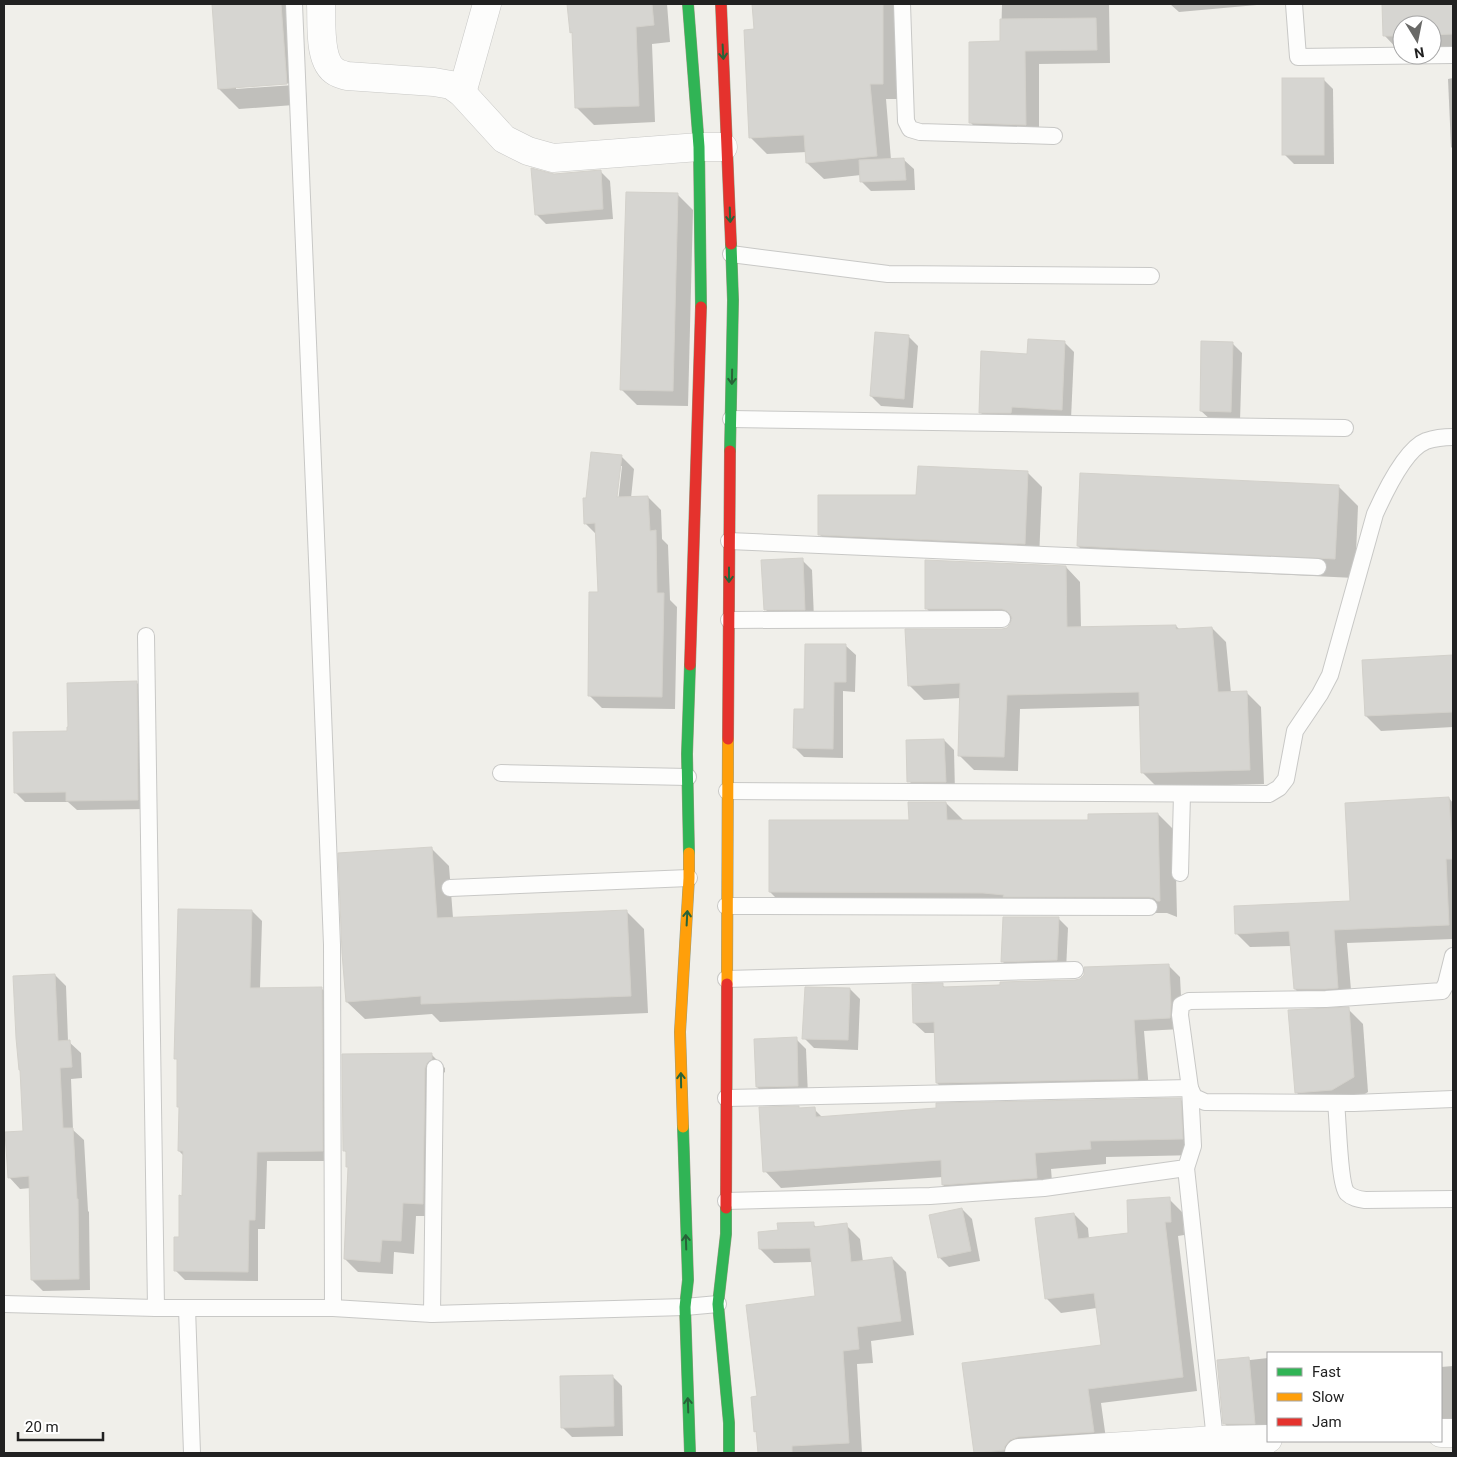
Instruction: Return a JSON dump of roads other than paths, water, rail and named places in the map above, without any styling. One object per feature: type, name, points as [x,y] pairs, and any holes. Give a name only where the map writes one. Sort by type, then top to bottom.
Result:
[{"type":"main road","points":[[688,4],[700,148],[701,309],[687,754],[689,878],[680,1032],[688,1280],[684,1307],[690,1453]]},
{"type":"main road","points":[[721,4],[733,300],[726,906],[726,1234],[718,1304],[729,1423],[729,1453]]},
{"type":"street","points":[[321,4],[322,47],[326,59],[334,72],[347,76],[451,84],[462,93],[504,139],[528,152],[552,158],[728,147]]},
{"type":"street","points":[[462,93],[487,4]]},
{"type":"street","points":[[1019,1453],[1215,1447],[1267,1439]]},
{"type":"lane","points":[[294,4],[332,945],[333,1308]]},
{"type":"lane","points":[[902,4],[906,121],[910,129],[920,132],[1054,136]]},
{"type":"lane","points":[[1294,4],[1298,57],[1453,55]]},
{"type":"lane","points":[[731,254],[888,274],[1151,276]]},
{"type":"lane","points":[[731,419],[1345,428]]},
{"type":"lane","points":[[727,791],[1269,794],[1279,788],[1286,779],[1295,731],[1320,694],[1330,675],[1374,514],[1385,492],[1410,451],[1425,441],[1453,437]]},
{"type":"lane","points":[[729,541],[1318,567]]},
{"type":"lane","points":[[729,620],[1002,619]]},
{"type":"lane","points":[[146,636],[156,1308]]},
{"type":"lane","points":[[501,773],[688,777]]},
{"type":"lane","points":[[1180,872],[1182,794]]},
{"type":"lane","points":[[450,888],[689,878]]},
{"type":"lane","points":[[726,906],[1149,907]]},
{"type":"lane","points":[[1215,1447],[1186,1168],[1193,1146],[1190,1088],[1180,1015],[1181,1006],[1189,1001],[1326,999],[1442,991],[1446,984],[1453,956]]},
{"type":"lane","points":[[726,979],[1075,970]]},
{"type":"lane","points":[[432,1314],[435,1068]]},
{"type":"lane","points":[[726,1098],[1190,1088]]},
{"type":"lane","points":[[1190,1088],[1194,1096],[1204,1102],[1336,1102],[1453,1099]]},
{"type":"lane","points":[[1336,1102],[1342,1178],[1345,1191],[1354,1198],[1365,1200],[1453,1199]]},
{"type":"lane","points":[[726,1201],[930,1196],[1044,1188],[1186,1168]]},
{"type":"lane","points":[[4,1304],[156,1308],[333,1308],[432,1314],[684,1307],[718,1304]]},
{"type":"lane","points":[[187,1308],[192,1453]]}]
